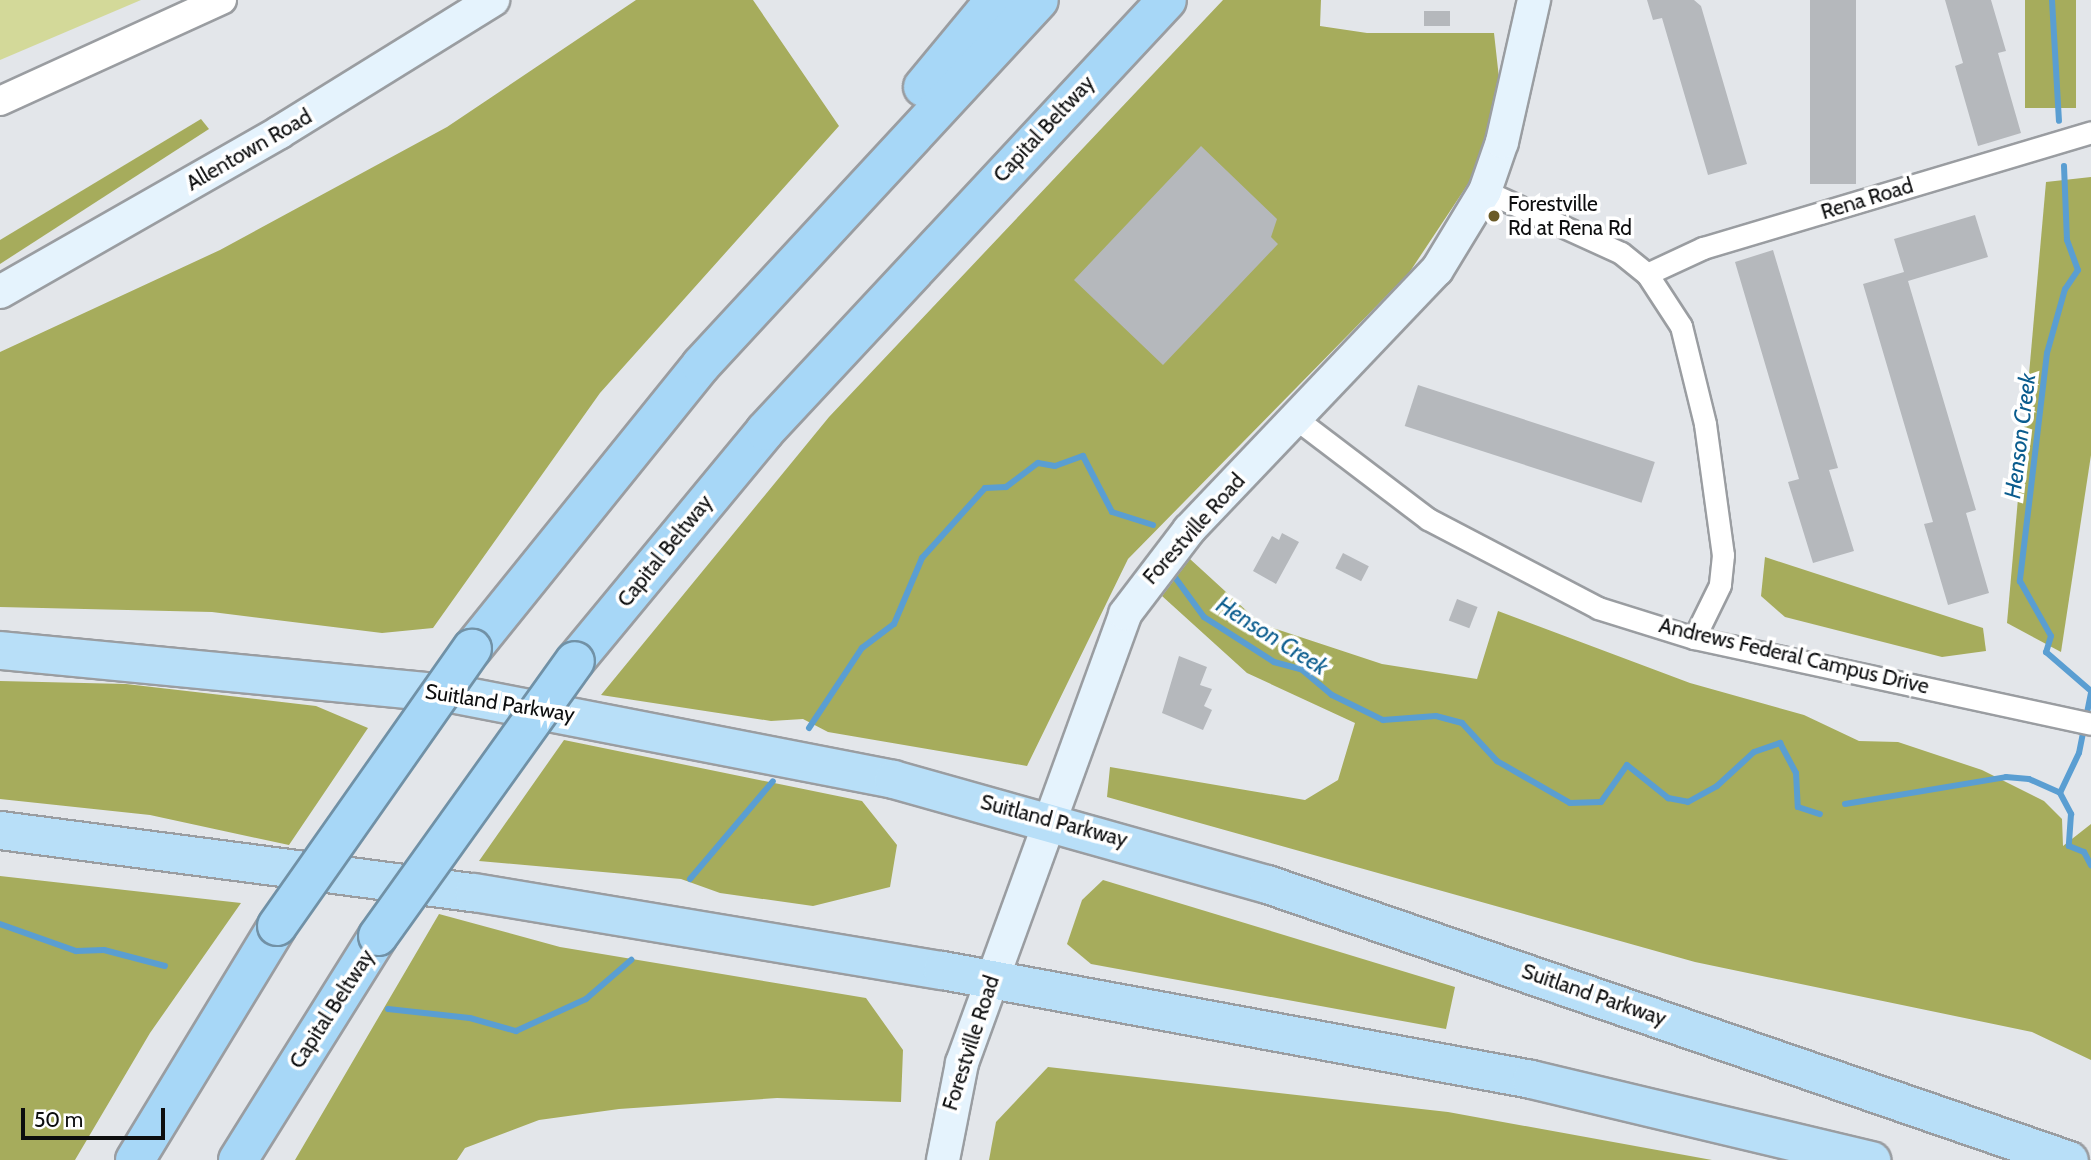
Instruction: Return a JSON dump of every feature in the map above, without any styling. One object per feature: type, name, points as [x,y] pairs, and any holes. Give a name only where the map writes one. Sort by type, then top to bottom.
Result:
[{"type":"highway","points":[[799,256],[909,102],[995,0]]},
{"type":"highway","points":[[135,1160],[277,926],[472,649],[701,365],[799,256],[1040,0]]},
{"type":"highway","name":"Capital Beltway","points":[[238,1160],[378,936],[575,661],[765,431],[1167,0]]},
{"type":"highway","name":"Suitland Parkway","points":[[0,650],[216,667],[519,703],[786,755],[1047,818],[1334,906],[2069,1160]]},
{"type":"highway","points":[[0,830],[486,893],[992,979],[1531,1079],[1871,1160]]},
{"type":"main road","name":"Allentown Road","points":[[0,292],[290,126],[493,0]]},
{"type":"main road","name":"Forestville Road","points":[[943,1160],[954,1087],[1047,818],[1134,596],[1189,530],[1299,421],[1437,270],[1485,191],[1521,80],[1534,0]]},
{"type":"street","points":[[0,102],[222,0]]},
{"type":"street","name":"Rena Road","points":[[1647,274],[1703,248],[2091,132]]},
{"type":"street","points":[[1485,191],[1596,236],[1647,274],[1681,326],[1720,525],[1720,585],[1694,638]]},
{"type":"street","name":"Andrews Federal Campus Drive","points":[[1299,421],[1428,519],[1507,564],[1598,608],[1694,638],[2052,713],[2091,724]]},
{"type":"green space","points":[[0,0],[141,0],[0,60]]},
{"type":"green space","points":[[636,0],[753,0],[839,126],[600,393],[433,628],[382,633],[212,612],[0,607],[0,352],[220,250],[447,127]]},
{"type":"green space","points":[[1223,0],[1321,0],[1320,26],[1367,33],[1494,33],[1499,78],[1492,123],[1472,178],[1409,273],[1128,559],[1027,766],[828,732],[803,719],[771,721],[601,695],[829,417]]},
{"type":"green space","points":[[2025,0],[2076,0],[2076,108],[2025,108]]},
{"type":"green space","points":[[201,119],[209,129],[0,264],[0,240]]},
{"type":"green space","points":[[2091,177],[2091,455],[2061,652],[2007,623],[2046,182]]},
{"type":"green space","points":[[1765,557],[1983,628],[1986,651],[1942,657],[1785,617],[1761,596]]},
{"type":"green space","points":[[1190,559],[1261,624],[1382,664],[1477,679],[1498,611],[1690,683],[1804,715],[1859,741],[1898,742],[1982,770],[2044,801],[2062,819],[2063,846],[2091,824],[2091,1060],[2032,1032],[1695,962],[1107,797],[1110,767],[1305,800],[1338,780],[1355,723],[1247,673],[1162,596]]},
{"type":"green space","points":[[0,681],[126,684],[316,706],[368,728],[289,845],[150,815],[0,799]]},
{"type":"green space","points":[[564,740],[862,801],[897,845],[890,887],[813,906],[720,893],[681,879],[479,861]]},
{"type":"green space","points":[[0,876],[241,903],[150,1033],[75,1160],[0,1160]]},
{"type":"green space","points":[[1103,880],[1455,987],[1446,1029],[1091,964],[1067,944],[1082,900]]},
{"type":"green space","points":[[439,914],[560,947],[866,998],[903,1050],[901,1102],[777,1098],[619,1109],[539,1120],[465,1148],[457,1160],[295,1160]]},
{"type":"green space","points":[[1048,1067],[1448,1112],[1712,1160],[989,1160],[996,1122]]},
{"type":"building","points":[[1647,0],[1694,0],[1701,6],[1747,164],[1708,175],[1662,18],[1653,20]]},
{"type":"building","points":[[1810,0],[1856,0],[1856,184],[1810,184]]},
{"type":"building","points":[[1945,0],[1991,0],[2006,51],[1998,53],[2021,133],[1978,146],[1955,66],[1963,63]]},
{"type":"building","points":[[1424,11],[1450,11],[1450,26],[1424,26]]},
{"type":"building","points":[[1201,146],[1277,219],[1271,237],[1278,244],[1163,365],[1074,280]]},
{"type":"building","points":[[1975,215],[1988,257],[1908,281],[1976,510],[1966,513],[1989,593],[1948,605],[1924,524],[1933,522],[1863,284],[1904,272],[1894,239]]},
{"type":"building","points":[[1773,250],[1838,468],[1829,470],[1854,551],[1813,563],[1788,482],[1799,479],[1735,262]]},
{"type":"building","points":[[1418,385],[1655,462],[1642,503],[1405,426]]},
{"type":"building","points":[[1282,533],[1299,542],[1276,584],[1253,571],[1272,536],[1279,540]]},
{"type":"building","points":[[1343,553],[1369,566],[1361,581],[1335,568]]},
{"type":"building","points":[[1457,599],[1478,607],[1469,628],[1449,620]]},
{"type":"building","points":[[1179,656],[1207,667],[1200,685],[1212,689],[1204,706],[1212,710],[1203,730],[1162,713]]},
{"type":"waterway","name":"Henson Creek","points":[[2052,0],[2059,121]]},
{"type":"waterway","name":"Henson Creek","points":[[2064,166],[2067,240],[2078,270],[2065,289],[2047,353],[2020,581],[2051,636],[2046,652],[2091,691]]},
{"type":"waterway","name":"Henson Creek","points":[[809,728],[862,648],[894,624],[922,558],[985,488],[1006,487],[1038,463],[1055,466],[1083,456],[1112,512],[1153,525]]},
{"type":"waterway","name":"Henson Creek","points":[[1174,576],[1204,617],[1274,662],[1301,669],[1332,695],[1383,720],[1436,716],[1462,723],[1497,761],[1570,803],[1601,802],[1627,765],[1668,798],[1688,802],[1717,786],[1754,752],[1780,743],[1796,773],[1798,807],[1820,814]]},
{"type":"waterway","name":"Henson Creek","points":[[2060,793],[2079,753],[2091,693]]},
{"type":"waterway","name":"Henson Creek","points":[[1845,804],[2006,777],[2029,779],[2060,793],[2071,814],[2069,846],[2084,852],[2091,865]]},
{"type":"waterway","name":"Henson Creek","points":[[690,879],[773,781]]},
{"type":"waterway","name":"Henson Creek","points":[[0,924],[76,951],[104,950],[165,966]]},
{"type":"waterway","name":"Henson Creek","points":[[388,1009],[470,1018],[516,1031],[586,999],[631,960]]},
{"type":"place","name":"Forestville Rd at Rena Rd","points":[[1494,216]]}]
